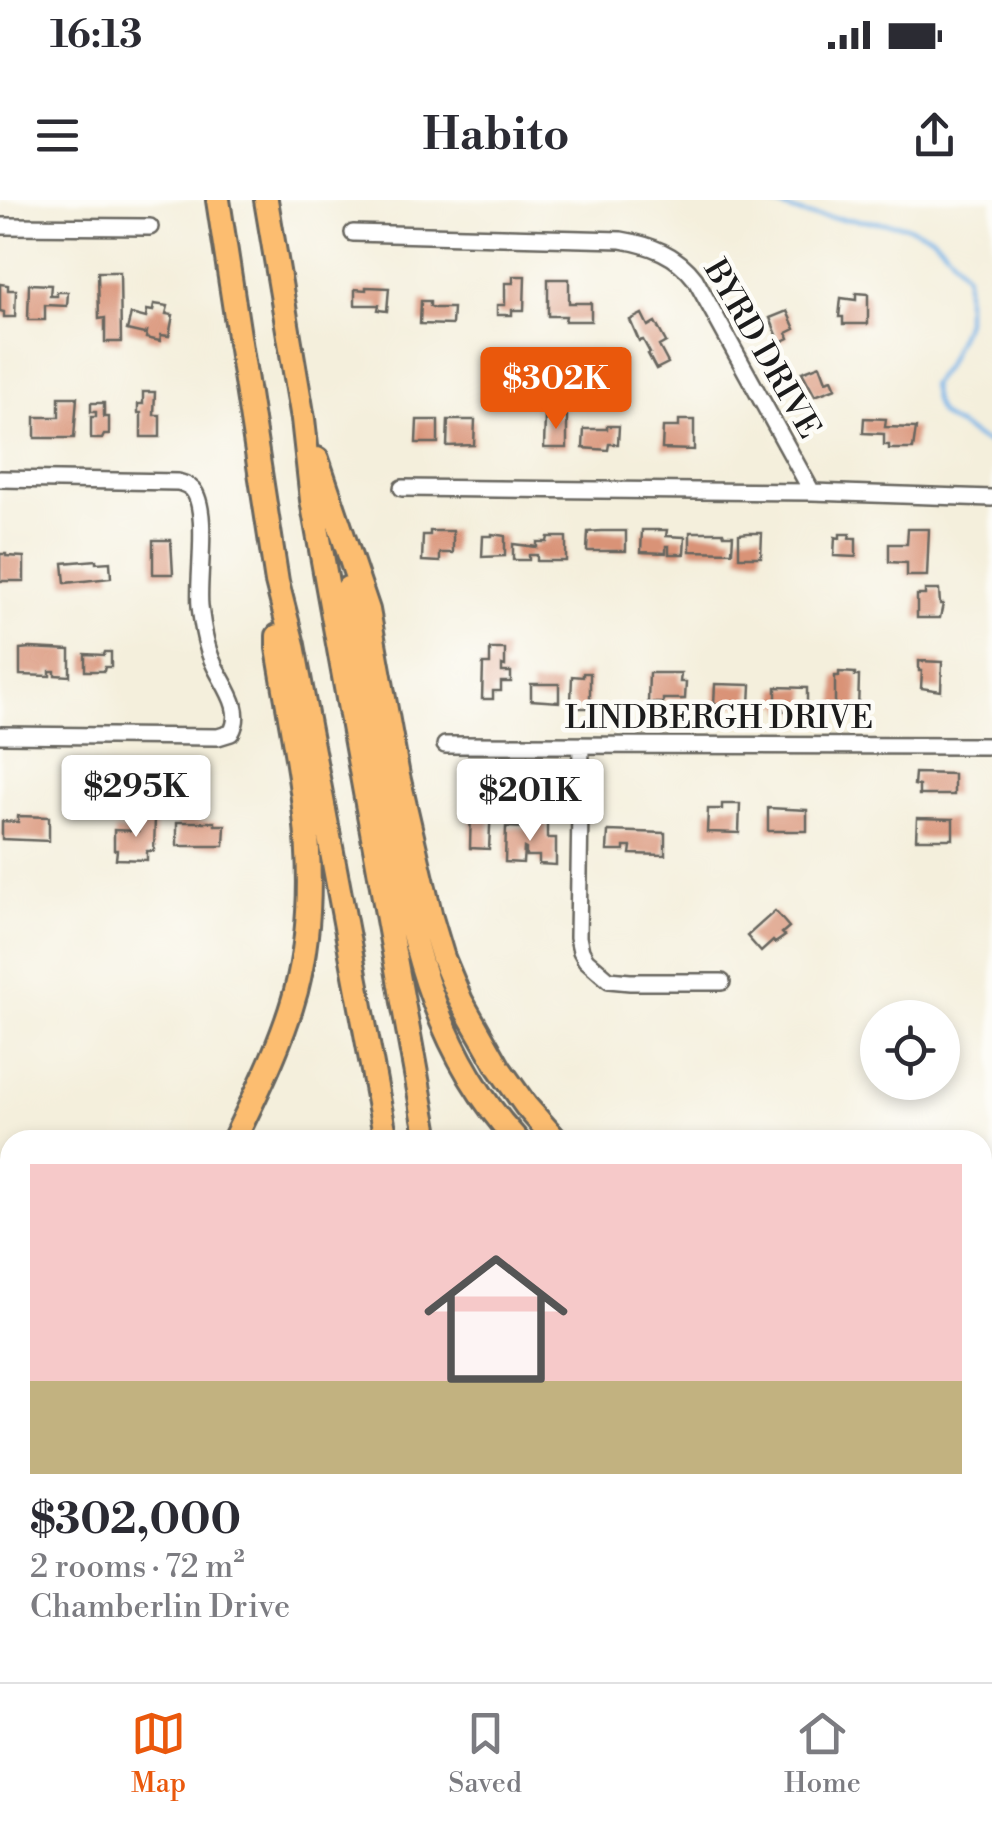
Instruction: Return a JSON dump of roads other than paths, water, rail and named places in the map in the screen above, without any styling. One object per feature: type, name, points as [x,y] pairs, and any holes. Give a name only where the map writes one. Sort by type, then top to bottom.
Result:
[{"type":"highway","points":[[218,200],[277,582],[293,645],[384,1130]]},
{"type":"highway","points":[[266,200],[304,419],[312,500],[426,1130]]},
{"type":"highway","points":[[304,419],[368,610],[398,776],[443,958],[466,1012],[499,1068],[547,1130]]},
{"type":"highway","points":[[341,530],[355,632],[412,937],[438,1014],[465,1072],[508,1130]]},
{"type":"highway","points":[[239,1130],[288,1016],[301,967],[310,891],[309,840],[278,648],[277,582]]},
{"type":"highway","points":[[227,1130],[270,1064]]},
{"type":"street","points":[[0,226],[150,227]]},
{"type":"street","name":"BYRD DRIVE","points":[[354,233],[621,240],[647,244],[666,253],[696,278],[812,492]]},
{"type":"street","points":[[0,479],[178,482],[190,488],[196,496],[200,520],[202,624],[212,659],[234,704],[236,722],[231,733],[218,738],[0,735]]},
{"type":"street","points":[[402,488],[992,498]]},
{"type":"street","name":"LINDBERGH DRIVE","points":[[446,745],[992,746]]},
{"type":"street","points":[[581,745],[578,938],[586,960],[610,980],[722,982]]},
{"type":"waterway","points":[[760,200],[806,215],[903,225],[932,236],[951,255],[966,275],[966,321],[946,365],[931,385],[933,397],[943,416],[992,444]]}]
